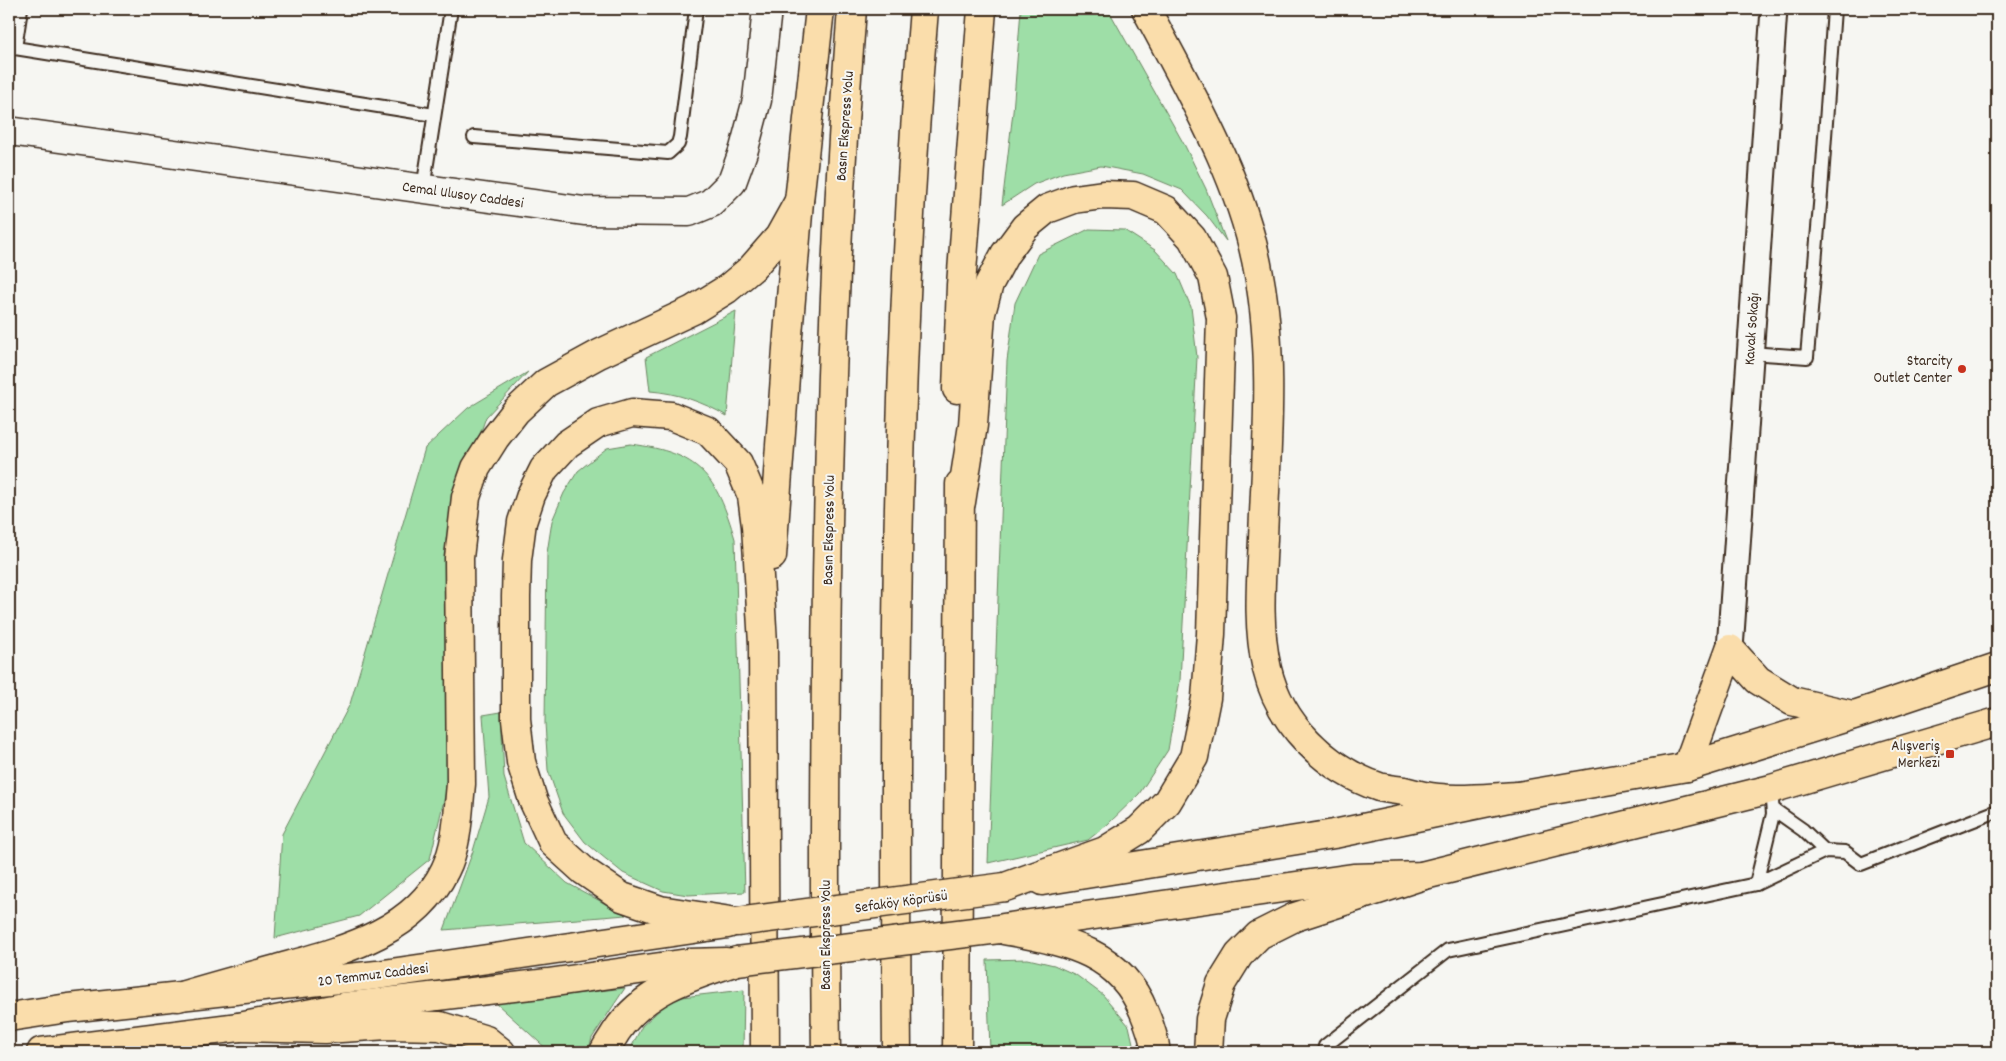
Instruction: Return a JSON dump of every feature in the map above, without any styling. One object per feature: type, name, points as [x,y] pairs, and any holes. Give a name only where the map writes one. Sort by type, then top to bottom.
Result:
[{"type":"main road","name":"Cemal Ulusoy Caddesi","points":[[9,131],[584,211],[689,212],[712,203],[732,182],[744,150],[757,100],[767,9]]},
{"type":"main road","points":[[763,644],[772,564],[799,201],[820,9]]},
{"type":"main road","name":"Basın Ekspress Yolu","points":[[826,1052],[826,669],[830,428],[841,167],[852,9]]},
{"type":"main road","points":[[897,1052],[897,670],[902,401],[912,181],[924,9]]},
{"type":"main road","points":[[957,1052],[958,704],[961,502],[957,440],[961,285],[982,9]]},
{"type":"main road","points":[[1146,9],[1197,105],[1226,167],[1245,219],[1259,273],[1268,339],[1269,392],[1261,623],[1267,669],[1281,708],[1305,740],[1337,767],[1379,787],[1439,798],[1518,796]]},
{"type":"main road","points":[[961,502],[973,425],[981,313],[989,284],[1005,254],[1025,227],[1048,209],[1074,199],[1103,195],[1133,196],[1166,210],[1192,238],[1213,277],[1221,318],[1211,634],[1206,698],[1194,757],[1167,802],[1138,830],[1105,851],[1005,887]]},
{"type":"main road","points":[[178,997],[359,944],[391,928],[414,911],[434,889],[446,869],[453,849],[458,819],[461,784],[459,558],[466,497],[476,468],[495,438],[516,411],[546,383],[599,354],[693,310],[727,289],[752,268],[779,237],[799,201]]},
{"type":"main road","points":[[737,922],[660,910],[622,897],[584,871],[553,843],[533,800],[521,762],[516,719],[517,560],[522,522],[531,495],[544,469],[567,444],[598,423],[632,413],[671,416],[708,431],[738,464],[752,496],[756,526],[763,644],[765,1052]]},
{"type":"main road","points":[[1687,767],[1730,649],[1758,680],[1792,701],[1854,715]]},
{"type":"main road","points":[[1005,887],[1334,834],[1518,796],[1687,767],[1854,715],[1997,666]]},
{"type":"main road","points":[[1208,1052],[1210,1019],[1221,984],[1239,955],[1259,935],[1295,917],[1421,876],[1772,799],[1997,722]]},
{"type":"main road","points":[[41,1052],[239,1026],[344,1007],[548,983],[688,963],[737,961],[999,929],[1353,878],[1421,876]]},
{"type":"main road","name":"Sefaköy Köprüsü","points":[[737,922],[1005,887]]},
{"type":"main road","name":"20 Temmuz Caddesi","points":[[9,1018],[68,1008],[377,975],[737,922]]},
{"type":"main road","points":[[999,929],[1062,941],[1091,953],[1116,968],[1138,996],[1154,1037],[1156,1052]]},
{"type":"main road","points":[[604,1052],[622,1024],[647,999],[687,977],[737,961]]},
{"type":"main road","points":[[9,1002],[68,1008]]},
{"type":"main road","points":[[239,1026],[326,1029],[440,1026],[486,1040],[501,1052]]},
{"type":"street","name":"Kavak Sokağı","points":[[1730,649],[1774,9]]},
{"type":"lane","points":[[21,9],[15,48],[434,115]]},
{"type":"lane","points":[[423,189],[451,9]]},
{"type":"lane","points":[[474,137],[668,153],[678,144],[680,137],[696,9]]},
{"type":"lane","points":[[1749,353],[1806,357],[1821,193],[1834,9]]},
{"type":"lane","points":[[1772,799],[1824,851]]},
{"type":"lane","points":[[1756,884],[1772,799]]},
{"type":"lane","points":[[1324,1052],[1325,1046],[1448,950],[1756,884],[1824,851],[1845,852],[1861,864],[1997,811]]},
{"type":"green space","points":[[1021,9],[1108,9],[1185,146],[1206,189],[1226,241],[1207,216],[1182,190],[1143,174],[1101,166],[1063,173],[1034,184],[1002,205],[1013,112]]},
{"type":"green space","points":[[1089,229],[1124,230],[1155,250],[1177,274],[1191,307],[1197,357],[1180,681],[1168,750],[1139,794],[1108,824],[1088,840],[988,863],[1007,361],[1015,303],[1038,254]]},
{"type":"green space","points":[[736,311],[727,416],[709,406],[690,399],[650,391],[646,357]]},
{"type":"green space","points":[[528,372],[486,417],[456,503],[449,779],[430,859],[359,916],[275,938],[282,834],[350,704],[425,448],[468,408]]},
{"type":"green space","points":[[631,444],[674,454],[689,461],[702,471],[712,483],[720,498],[735,539],[745,892],[688,895],[663,891],[623,873],[585,842],[563,813],[548,770],[545,723],[547,553],[552,521],[564,493],[578,471],[607,448]]},
{"type":"green space","points":[[501,712],[504,777],[524,843],[567,883],[626,915],[444,930],[473,851],[489,797],[483,715]]},
{"type":"green space","points":[[1028,959],[1054,965],[1076,975],[1103,995],[1129,1026],[1135,1052],[990,1052],[987,960]]},
{"type":"green space","points":[[625,988],[592,1038],[588,1052],[550,1052],[496,1003]]},
{"type":"green space","points":[[744,990],[743,1052],[629,1052],[642,1026],[665,1005],[682,997]]},
{"type":"place","name":"Starcity Outlet Center","points":[[1962,369]]},
{"type":"place","name":"Alışveriş Merkezi","points":[[1950,754]]}]
